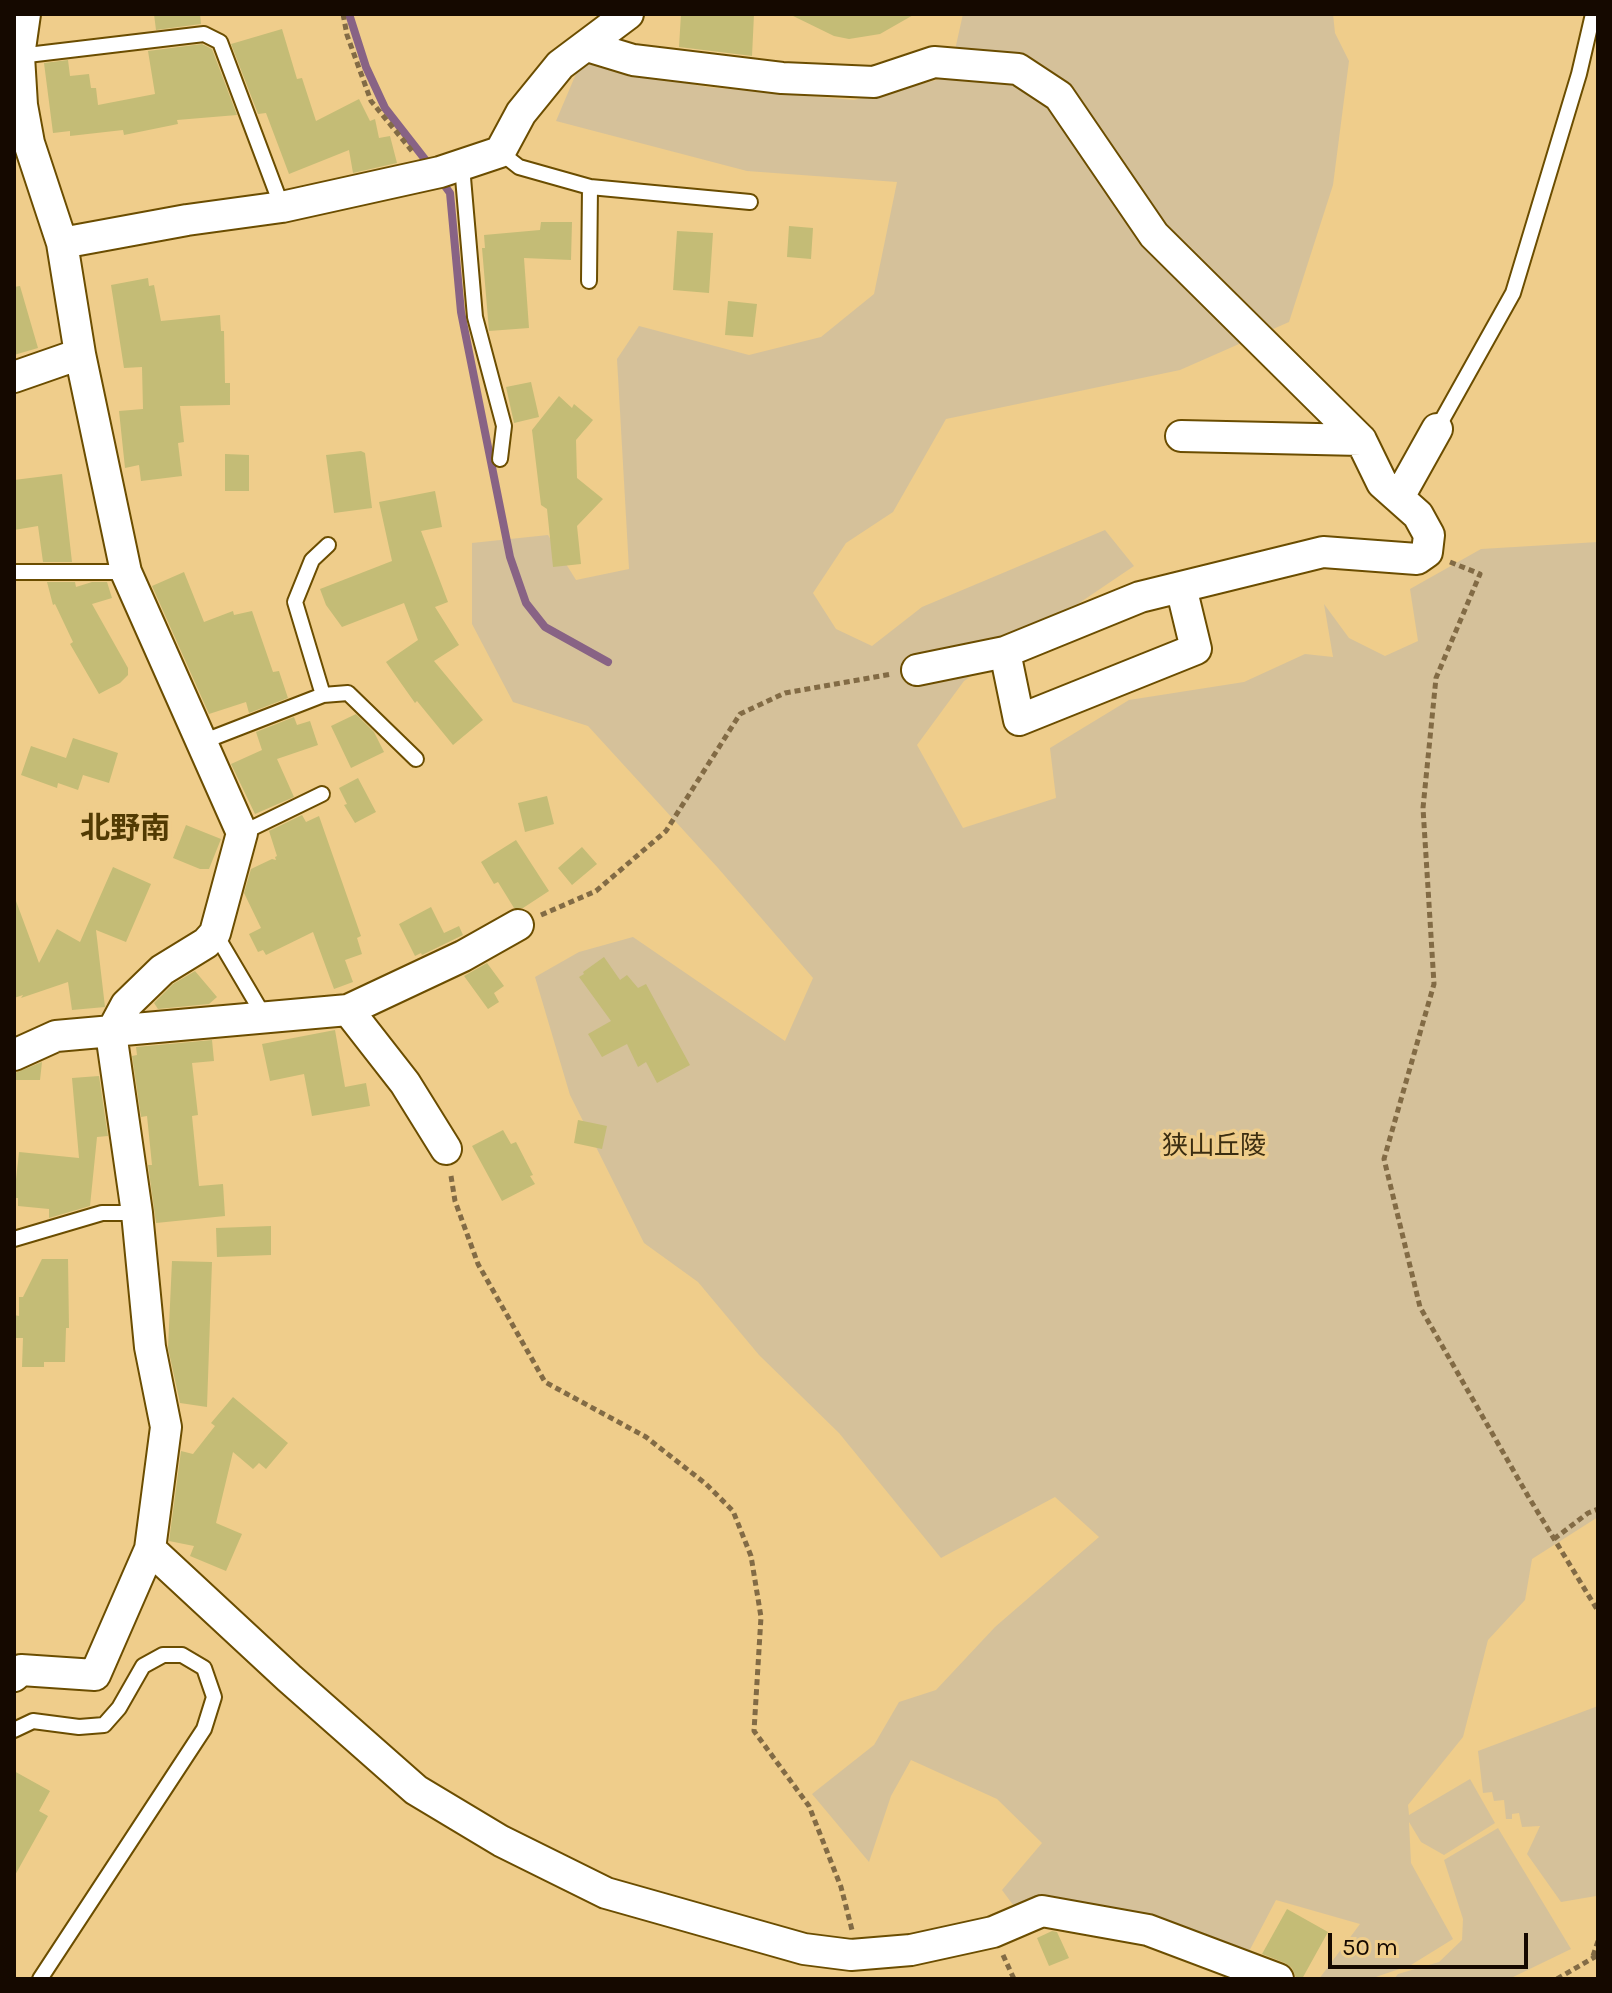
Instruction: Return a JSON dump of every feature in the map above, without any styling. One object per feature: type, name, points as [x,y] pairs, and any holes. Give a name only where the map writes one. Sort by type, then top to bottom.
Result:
[{"type":"street","points":[[14,1676],[21,1670],[95,1675],[150,1549],[166,1427],[150,1347],[137,1213],[111,1033],[126,1005],[162,970],[206,943],[215,933],[242,833],[126,572],[80,354],[62,243],[29,143],[22,105],[17,57],[25,14]]},
{"type":"street","points":[[62,243],[187,220],[282,207],[444,170],[500,152],[521,113],[560,65],[628,14]]},
{"type":"street","points":[[587,46],[633,60],[782,78],[874,82],[934,62],[1018,69],[1059,96],[1154,235],[1361,440],[1382,483],[1418,515],[1429,535],[1427,552],[1417,559],[1323,552],[1140,597],[1005,652],[917,670]]},
{"type":"street","points":[[14,377],[80,354]]},
{"type":"street","points":[[1399,497],[1437,429]]},
{"type":"street","points":[[1181,436],[1361,440]]},
{"type":"street","points":[[1005,652],[1019,720],[1196,649],[1181,587]]},
{"type":"street","points":[[14,1055],[56,1036],[348,1010],[463,956],[518,925]]},
{"type":"street","points":[[348,1010],[405,1083],[446,1149]]},
{"type":"street","points":[[150,1549],[416,1790],[501,1841],[606,1893],[861,1967],[911,1950],[993,1932],[1042,1911],[1148,1930],[1278,1979]]},
{"type":"lane","points":[[1437,429],[1513,293],[1579,74],[1593,14]]},
{"type":"lane","points":[[17,57],[204,34],[220,42],[282,207]]},
{"type":"lane","points":[[500,152],[519,167],[590,187],[750,202]]},
{"type":"lane","points":[[444,170],[475,317],[504,426],[500,459]]},
{"type":"lane","points":[[589,281],[590,187]]},
{"type":"lane","points":[[323,695],[295,602],[312,560],[328,545]]},
{"type":"lane","points":[[14,572],[126,572]]},
{"type":"lane","points":[[202,742],[323,695],[348,693],[416,759]]},
{"type":"lane","points":[[242,833],[322,794]]},
{"type":"lane","points":[[215,933],[264,1016]]},
{"type":"lane","points":[[14,1239],[102,1213],[137,1213]]},
{"type":"lane","points":[[14,1730],[33,1721],[79,1727],[104,1725],[119,1708],[143,1666],[163,1655],[182,1655],[204,1668],[214,1697],[204,1729],[40,1979]]},
{"type":"path","points":[[343,14],[347,35],[371,101],[444,170]]},
{"type":"path","points":[[1427,552],[1480,574],[1436,678],[1423,808],[1434,984],[1384,1159],[1420,1307],[1598,1611]]},
{"type":"path","points":[[518,925],[596,891],[666,831],[740,714],[785,693],[917,670]]},
{"type":"path","points":[[446,1149],[455,1201],[478,1264],[545,1382],[646,1437],[706,1484],[733,1511],[751,1556],[761,1617],[754,1731],[809,1806],[841,1887],[861,1967]]},
{"type":"path","points":[[1554,1539],[1598,1509]]},
{"type":"path","points":[[1557,1979],[1596,1955],[1598,1941]]},
{"type":"green space","name":"狭山丘陵","points":[[963,14],[1333,14],[1335,33],[1349,61],[1333,185],[1289,322],[1180,370],[946,419],[893,512],[846,543],[813,593],[836,629],[872,646],[922,607],[1105,530],[1134,566],[964,681],[917,745],[963,828],[1056,798],[1050,748],[1129,700],[1244,682],[1305,654],[1333,657],[1324,604],[1349,638],[1385,656],[1418,641],[1410,589],[1481,549],[1598,542],[1598,1517],[1532,1559],[1525,1600],[1488,1640],[1463,1737],[1408,1805],[1409,1815],[1470,1779],[1495,1823],[1444,1855],[1421,1842],[1409,1822],[1411,1863],[1453,1939],[1411,1965],[1370,1979],[1319,1979],[1360,1924],[1276,1900],[1245,1959],[1019,1913],[1002,1890],[1042,1843],[997,1799],[911,1760],[891,1796],[869,1862],[812,1794],[874,1745],[899,1702],[936,1690],[995,1627],[1099,1537],[1055,1497],[941,1558],[839,1433],[759,1355],[698,1282],[644,1243],[570,1095],[535,977],[579,952],[633,937],[785,1041],[813,978],[588,726],[513,702],[472,624],[472,543],[548,535],[576,580],[629,569],[617,359],[639,326],[749,355],[821,337],[874,294],[897,182],[747,171],[556,121],[581,62],[707,87],[854,100],[949,77]]},
{"type":"green space","points":[[1598,1706],[1598,1889],[1596,1896],[1561,1902],[1527,1854],[1540,1826],[1522,1827],[1519,1813],[1512,1814],[1512,1819],[1506,1819],[1504,1800],[1494,1801],[1492,1792],[1483,1793],[1478,1751]]},
{"type":"green space","points":[[1498,1828],[1571,1949],[1509,1979],[1394,1979],[1398,1974],[1439,1962],[1462,1940],[1463,1919],[1444,1860]]},
{"type":"building","points":[[154,14],[200,14],[201,24],[156,30]]},
{"type":"building","points":[[681,14],[754,14],[752,56],[679,47]]},
{"type":"building","points":[[789,14],[915,14],[880,34],[849,39],[834,36]]},
{"type":"building","points":[[282,29],[297,79],[302,78],[316,121],[359,99],[370,121],[375,119],[379,138],[390,136],[397,163],[353,173],[349,150],[289,174],[266,113],[258,114],[231,44]]},
{"type":"building","points":[[202,44],[212,49],[237,115],[177,120],[178,124],[124,135],[123,130],[70,136],[70,131],[53,133],[44,63],[68,60],[70,76],[89,74],[91,88],[96,88],[98,105],[155,94],[148,51]]},
{"type":"building","points":[[541,222],[572,222],[571,260],[524,258],[529,328],[489,331],[482,248],[485,248],[484,235],[540,230]]},
{"type":"building","points":[[789,226],[813,228],[811,259],[787,257]]},
{"type":"building","points":[[677,231],[713,233],[709,293],[673,290]]},
{"type":"building","points":[[148,278],[149,286],[154,285],[161,321],[220,315],[221,331],[224,331],[225,383],[230,383],[230,405],[180,406],[184,442],[178,443],[182,476],[141,481],[139,465],[125,468],[119,411],[143,409],[142,367],[124,368],[111,285]]},
{"type":"building","points":[[20,286],[38,348],[14,355],[14,287]]},
{"type":"building","points":[[728,301],[757,304],[753,337],[725,335]]},
{"type":"building","points":[[531,382],[539,417],[514,423],[506,387]]},
{"type":"building","points":[[559,396],[593,420],[576,440],[577,478],[603,499],[577,526],[581,564],[553,567],[547,509],[541,505],[532,430]]},
{"type":"building","points":[[365,453],[372,508],[334,513],[326,455]]},
{"type":"building","points":[[225,454],[249,455],[249,491],[225,491]]},
{"type":"building","points":[[62,474],[72,562],[43,562],[38,526],[14,530],[14,480]]},
{"type":"building","points":[[435,491],[442,527],[421,531],[448,602],[435,607],[459,645],[434,661],[483,720],[453,745],[417,701],[415,703],[386,662],[418,640],[404,603],[342,627],[326,605],[320,589],[392,561],[379,502]]},
{"type":"building","points":[[184,572],[204,622],[233,611],[234,615],[252,611],[273,672],[279,671],[288,698],[249,713],[246,702],[209,714],[152,586]]},
{"type":"building","points":[[47,582],[75,582],[76,587],[107,582],[112,598],[92,604],[128,668],[128,675],[120,683],[99,694],[70,644],[73,642],[53,605]]},
{"type":"building","points":[[356,714],[374,732],[384,752],[351,768],[331,726]]},
{"type":"building","points":[[294,717],[297,725],[310,721],[318,745],[277,759],[294,797],[255,814],[231,764],[262,750],[256,732]]},
{"type":"building","points":[[73,738],[118,753],[109,783],[83,775],[78,790],[58,783],[57,788],[21,775],[31,746],[66,758]]},
{"type":"building","points":[[358,778],[376,812],[355,823],[344,805],[347,804],[339,788]]},
{"type":"building","points":[[547,796],[554,824],[525,832],[518,803]]},
{"type":"building","points":[[302,815],[306,822],[319,816],[361,936],[357,938],[362,954],[345,960],[353,982],[334,989],[313,932],[266,955],[263,950],[258,952],[249,934],[261,928],[244,893],[251,869],[276,860],[269,831]]},
{"type":"building","points":[[186,825],[221,839],[209,869],[200,869],[173,858]]},
{"type":"building","points":[[516,840],[549,891],[523,908],[514,908],[481,862]]},
{"type":"building","points":[[582,847],[597,864],[572,885],[558,868]]},
{"type":"building","points":[[113,867],[151,884],[126,942],[96,930],[105,1007],[72,1010],[68,982],[14,998],[14,901],[39,963],[57,929],[80,942]]},
{"type":"building","points":[[431,907],[444,933],[459,926],[463,935],[415,956],[399,924]]},
{"type":"building","points":[[604,957],[620,980],[627,975],[638,988],[646,984],[690,1065],[657,1083],[646,1062],[638,1067],[627,1044],[602,1057],[588,1034],[611,1021],[579,977]]},
{"type":"building","points":[[487,963],[504,986],[494,993],[499,1002],[488,1009],[464,976]]},
{"type":"building","points":[[195,971],[217,997],[209,1004],[158,1009],[154,1003],[173,984]]},
{"type":"building","points":[[335,1030],[345,1087],[366,1083],[370,1106],[312,1116],[304,1074],[270,1081],[262,1044]]},
{"type":"building","points":[[212,1040],[214,1061],[192,1063],[198,1115],[192,1116],[199,1186],[223,1184],[225,1216],[156,1223],[148,1165],[152,1165],[147,1116],[141,1117],[132,1056],[137,1055],[136,1047]]},
{"type":"building","points":[[42,1062],[40,1080],[14,1080],[15,1073]]},
{"type":"building","points":[[99,1076],[108,1136],[97,1137],[90,1206],[49,1218],[49,1209],[18,1206],[18,1198],[14,1198],[19,1152],[79,1158],[72,1078]]},
{"type":"building","points":[[578,1120],[607,1126],[602,1149],[574,1143]]},
{"type":"building","points":[[503,1130],[511,1144],[516,1142],[535,1184],[502,1201],[472,1146]]},
{"type":"building","points":[[271,1226],[271,1255],[217,1257],[216,1228]]},
{"type":"building","points":[[42,1259],[68,1259],[69,1328],[66,1328],[65,1362],[44,1362],[44,1367],[22,1367],[23,1338],[14,1338],[14,1315],[19,1316],[19,1297],[23,1297]]},
{"type":"building","points":[[172,1261],[212,1262],[207,1407],[180,1403],[168,1348]]},
{"type":"building","points":[[233,1397],[288,1443],[266,1469],[259,1463],[253,1469],[233,1452],[216,1523],[242,1534],[226,1571],[190,1556],[194,1546],[169,1541],[181,1451],[193,1454],[215,1426],[211,1423]]},
{"type":"building","points":[[14,1771],[50,1791],[39,1811],[48,1816],[14,1877]]},
{"type":"building","points":[[1287,1909],[1328,1932],[1302,1979],[1296,1978],[1292,1968],[1285,1963],[1262,1954]]},
{"type":"building","points":[[1057,1932],[1069,1958],[1049,1966],[1037,1938]]},
{"type":"waterway","points":[[349,14],[366,67],[385,108],[431,167]]},
{"type":"waterway","points":[[439,178],[450,193],[461,312],[510,557],[526,603],[545,627],[608,662]]},
{"type":"district","name":"北野南","points":[[125,829]]}]
